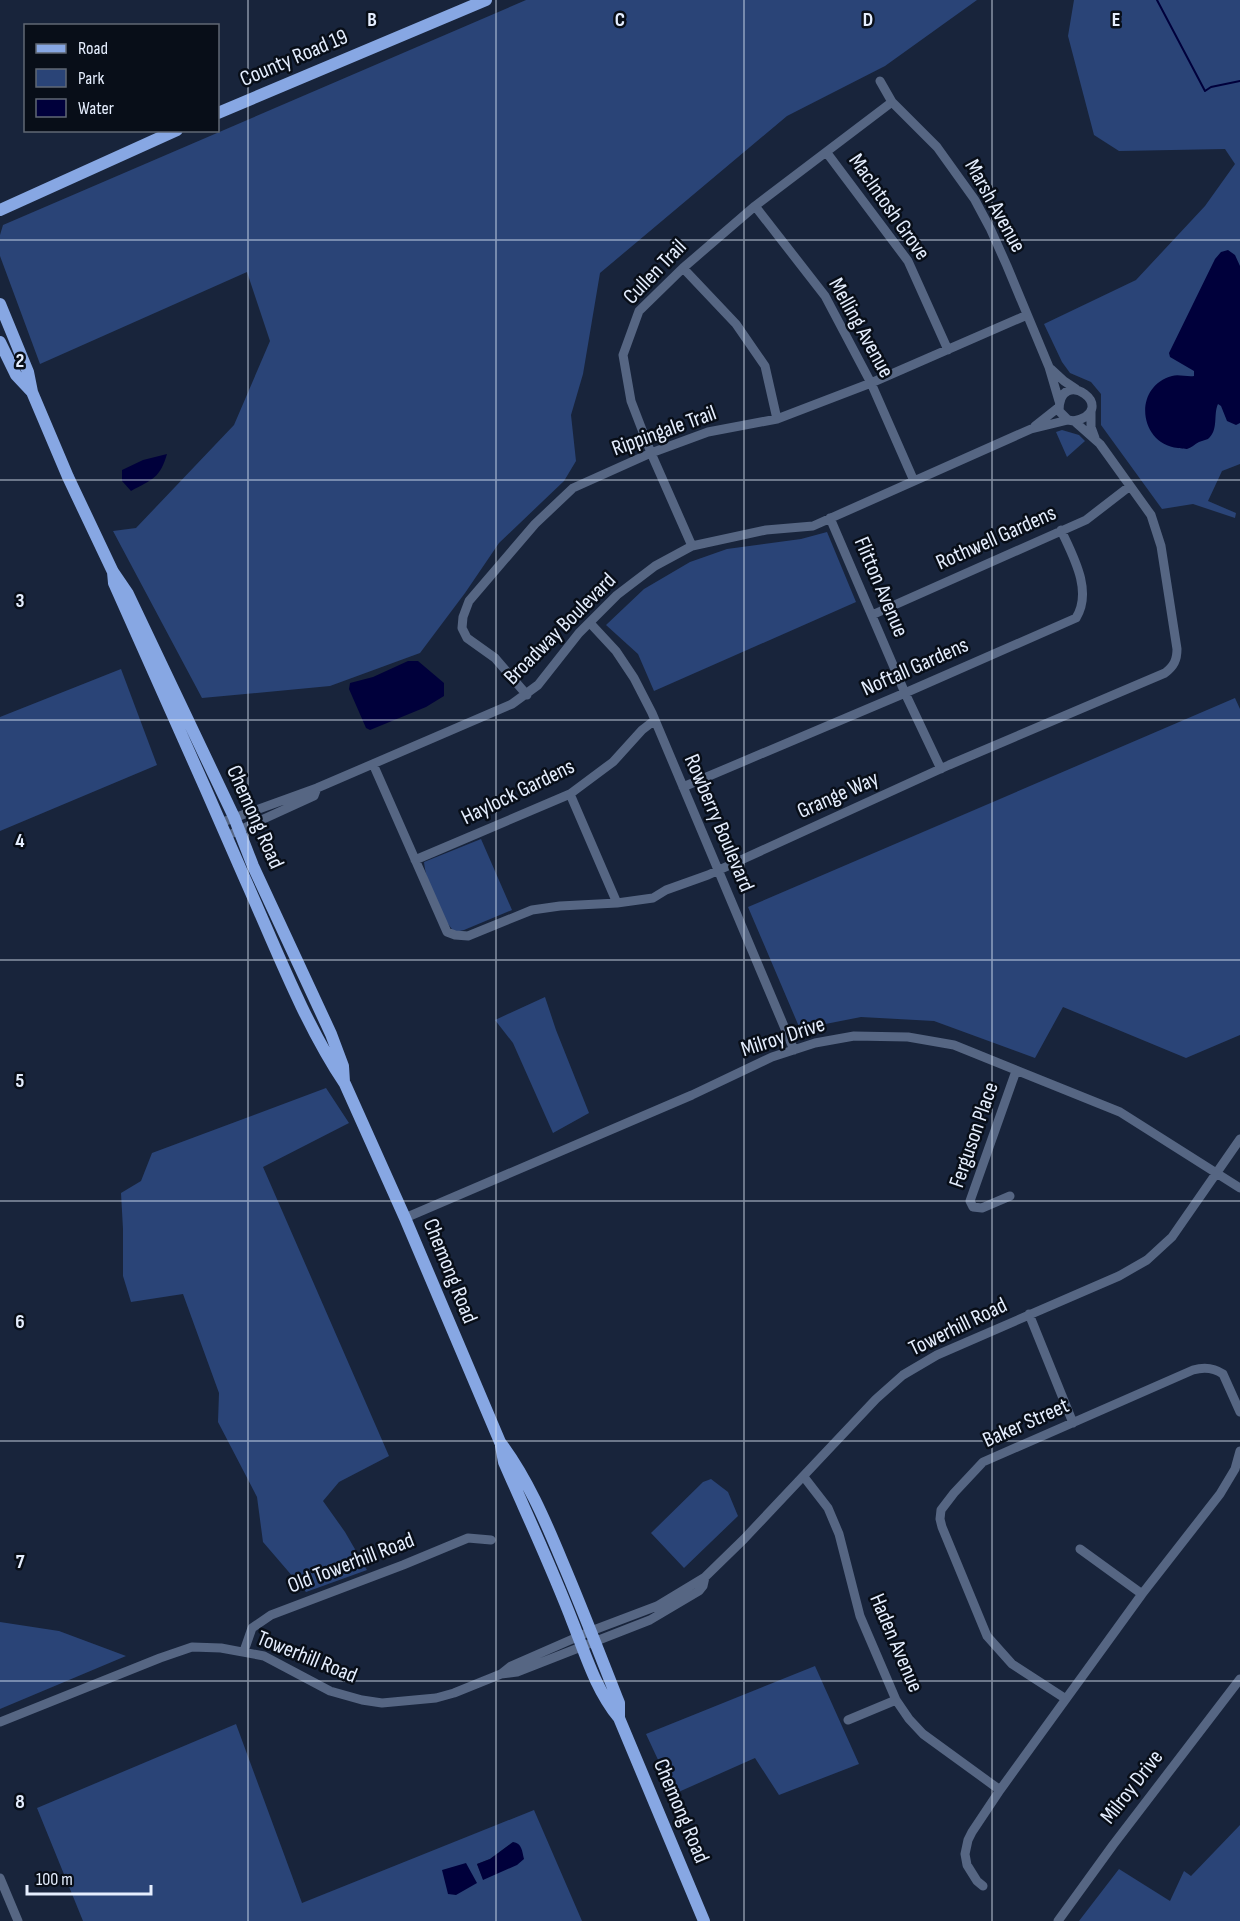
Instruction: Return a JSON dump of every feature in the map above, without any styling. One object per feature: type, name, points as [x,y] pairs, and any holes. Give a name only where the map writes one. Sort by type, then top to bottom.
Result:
[{"type":"main road","name":"County Road 19","points":[[219,113],[486,0]]},
{"type":"main road","points":[[0,210],[173,132]]},
{"type":"main road","name":"Chemong Road","points":[[0,304],[28,372],[32,392],[68,477],[113,572],[128,594],[234,817],[253,866],[331,1034],[343,1066],[345,1084]]},
{"type":"main road","name":"Chemong Road","points":[[0,342],[16,375],[32,392]]},
{"type":"main road","name":"Chemong Road","points":[[113,572],[114,583],[226,836],[307,1015],[334,1068],[345,1084],[405,1218],[500,1442],[504,1462],[580,1642],[606,1702],[619,1718],[704,1921]]},
{"type":"main road","name":"Chemong Road","points":[[500,1442],[514,1461],[539,1510],[619,1703],[619,1718]]},
{"type":"street","name":"Marsh Avenue","points":[[880,81],[892,102],[937,147],[975,200],[990,228],[1049,368],[1059,404]]},
{"type":"street","name":"Cullen Trail","points":[[692,546],[672,496],[651,453],[632,401],[623,355],[639,311],[683,268],[755,206],[892,102]]},
{"type":"street","name":"MacIntosh Grove","points":[[827,153],[908,261],[948,350]]},
{"type":"street","name":"Melling Avenue","points":[[755,206],[825,296],[871,383],[914,481]]},
{"type":"street","points":[[683,268],[736,324],[765,366],[777,419]]},
{"type":"street","name":"Rippingale Trail","points":[[527,694],[495,658],[467,638],[462,628],[463,617],[469,601],[535,524],[573,488],[651,453],[708,432],[777,419],[871,383],[1027,315]]},
{"type":"street","name":"Marsh Avenue","points":[[1049,368],[1076,389]]},
{"type":"street","points":[[1090,411],[1084,419],[1071,420],[1062,416],[1059,404],[1067,392],[1076,389],[1086,393],[1091,401],[1091,427],[1095,441]]},
{"type":"street","name":"Broadway Boulevard","points":[[1031,429],[1059,404]]},
{"type":"street","name":"Broadway Boulevard","points":[[220,822],[317,788],[512,704],[538,685],[590,623],[617,595],[645,573],[692,546],[755,532],[813,526],[1031,429],[1071,420]]},
{"type":"street","name":"Grange Way","points":[[373,764],[447,932],[468,936],[532,910],[653,898],[666,890],[708,875],[941,769],[1166,673],[1176,661],[1177,649],[1161,546],[1151,515],[1100,444],[1071,420]]},
{"type":"street","name":"Rothwell Gardens","points":[[872,615],[1086,520],[1131,486]]},
{"type":"street","name":"Flitton Avenue","points":[[830,518],[905,693],[941,769]]},
{"type":"street","name":"Noftall Gardens","points":[[683,787],[1076,618],[1083,605],[1084,596],[1074,559],[1061,530]]},
{"type":"street","name":"Rowberry Boulevard","points":[[590,623],[616,651],[634,678],[655,720],[794,1050]]},
{"type":"street","name":"Haylock Gardens","points":[[415,860],[570,794],[613,762],[642,730],[655,720]]},
{"type":"street","name":"Broadway Boulevard","points":[[226,836],[314,796],[317,788]]},
{"type":"street","points":[[570,794],[617,903]]},
{"type":"street","name":"Milroy Drive","points":[[405,1218],[692,1095],[772,1057],[815,1043],[854,1036],[908,1036],[954,1045],[1120,1112],[1240,1188]]},
{"type":"street","name":"Ferguson Place","points":[[1010,1196],[982,1208],[973,1207],[970,1201],[1016,1071]]},
{"type":"street","name":"Towerhill Road","points":[[0,1722],[192,1647],[221,1648],[264,1656],[330,1691],[362,1700],[382,1703],[436,1698],[501,1674],[511,1666],[580,1642],[657,1606],[705,1577],[903,1375],[937,1355],[1119,1276],[1147,1260],[1172,1237],[1240,1139]]},
{"type":"street","points":[[1029,1314],[1073,1423]]},
{"type":"street","name":"Baker Street","points":[[1066,1699],[1012,1664],[987,1636],[940,1519],[940,1510],[983,1462],[1192,1370],[1204,1367],[1222,1374],[1240,1412]]},
{"type":"street","points":[[982,1886],[967,1865],[965,1854],[968,1840],[1000,1790],[1142,1594],[1220,1494],[1235,1469],[1240,1451]]},
{"type":"street","name":"Haden Avenue","points":[[804,1477],[828,1508],[838,1534],[860,1616],[896,1700],[923,1734],[1000,1790]]},
{"type":"street","name":"Old Towerhill Road","points":[[244,1651],[252,1628],[271,1615],[468,1538],[491,1540]]},
{"type":"street","points":[[1080,1549],[1142,1594]]},
{"type":"street","name":"Milroy Drive","points":[[1058,1921],[1240,1679]]},
{"type":"street","points":[[848,1720],[896,1700]]},
{"type":"street","points":[[0,1878],[18,1921]]},
{"type":"green space","points":[[526,0],[977,0],[885,66],[787,116],[600,273],[583,374],[571,415],[576,461],[564,481],[499,543],[420,653],[330,686],[202,698],[113,531],[136,528],[234,425],[270,341],[247,272],[40,364],[0,256],[0,235],[3,225]]},
{"type":"green space","points":[[1074,0],[1240,0],[1240,464],[1222,471],[1208,501],[1236,513],[1235,518],[1193,504],[1162,509],[1101,425],[1101,394],[1091,382],[1070,373],[1062,362],[1044,324],[1136,280],[1205,206],[1235,164],[1225,149],[1119,151],[1094,135],[1068,36]]},
{"type":"green space","points":[[1062,430],[1079,435],[1085,441],[1067,457],[1056,432]]},
{"type":"green space","points":[[827,532],[856,602],[654,691],[638,654],[606,625],[644,589],[690,562],[727,549],[801,539]]},
{"type":"green space","points":[[121,669],[157,765],[0,831],[0,717]]},
{"type":"green space","points":[[1235,698],[1240,709],[1240,1035],[1186,1058],[1063,1007],[1035,1058],[934,1021],[861,1017],[800,1029],[748,907]]},
{"type":"green space","points":[[481,839],[512,910],[455,932],[444,918],[435,899],[424,862]]},
{"type":"green space","points":[[545,997],[589,1113],[553,1133],[513,1043],[495,1020]]},
{"type":"green space","points":[[326,1088],[349,1123],[263,1167],[389,1456],[339,1482],[323,1501],[345,1532],[367,1570],[306,1592],[263,1542],[257,1497],[218,1422],[219,1393],[183,1294],[131,1302],[123,1276],[121,1193],[141,1181],[152,1153]]},
{"type":"green space","points":[[711,1479],[728,1492],[738,1516],[684,1568],[651,1533],[703,1482]]},
{"type":"green space","points":[[0,1622],[59,1631],[126,1656],[0,1709]]},
{"type":"green space","points":[[815,1666],[859,1764],[779,1795],[755,1758],[674,1794],[646,1734]]},
{"type":"green space","points":[[236,1724],[302,1903],[534,1810],[582,1921],[83,1921],[37,1808]],"holes":[[[513,1842],[483,1880],[477,1864],[490,1859]]]},
{"type":"green space","points":[[1240,1825],[1240,1921],[1079,1921],[1119,1869],[1170,1901],[1184,1871],[1191,1876]]},
{"type":"water","points":[[1228,250],[1235,255],[1240,266],[1240,423],[1236,425],[1227,421],[1218,404],[1214,431],[1208,439],[1187,449],[1178,448],[1165,444],[1155,437],[1148,426],[1145,415],[1146,403],[1151,391],[1159,382],[1174,375],[1194,376],[1194,371],[1170,357],[1169,353],[1215,259],[1221,252]]},
{"type":"water","points":[[167,454],[162,468],[145,484],[131,491],[122,481],[122,470],[143,460]]},
{"type":"water","points":[[408,661],[418,661],[444,683],[444,696],[426,707],[370,730],[366,728],[349,689],[350,683],[373,677]]},
{"type":"water","points":[[513,1842],[520,1846],[524,1859],[517,1865],[483,1880],[477,1864],[490,1859]]},
{"type":"water","points":[[466,1863],[477,1883],[456,1895],[448,1894],[442,1870]]},
{"type":"waterway","points":[[1157,0],[1205,91],[1211,87],[1240,81]]}]
